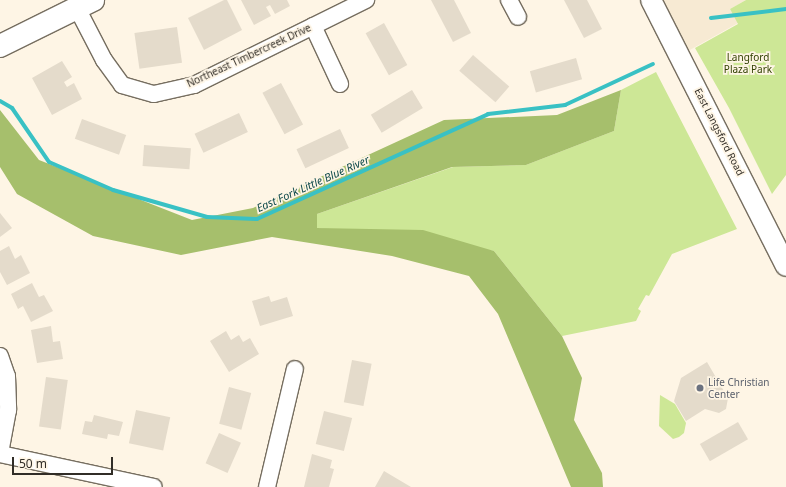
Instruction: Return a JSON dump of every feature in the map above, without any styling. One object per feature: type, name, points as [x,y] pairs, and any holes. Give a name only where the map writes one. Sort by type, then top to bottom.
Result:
[{"type":"main road","points":[[0,46],[85,4]]},
{"type":"street","name":"Northeast Timbercreek Drive","points":[[85,4],[104,60],[122,85],[154,94],[194,85],[366,0]]},
{"type":"street","points":[[509,0],[518,17]]},
{"type":"street","name":"East Langsford Road","points":[[651,0],[786,266]]},
{"type":"street","points":[[313,26],[340,84]]},
{"type":"street","points":[[0,356],[7,376],[8,410],[0,454],[154,487]]},
{"type":"street","points":[[267,487],[295,369]]},
{"type":"shaded area","points":[[661,0],[746,0],[730,9],[738,23],[688,51]]},
{"type":"green space","name":"Langford Plaza Park","points":[[746,0],[786,0],[786,175],[772,194],[729,108],[695,48],[738,24],[730,9]]},
{"type":"green space","points":[[656,72],[737,229],[672,254],[649,296],[646,295],[638,309],[641,311],[636,321],[562,336],[494,251],[317,228],[317,214],[453,167],[526,165],[614,131],[621,90]]},
{"type":"green space","points":[[621,90],[614,131],[526,165],[452,167],[317,214],[317,228],[423,230],[494,251],[562,336],[582,378],[574,420],[602,473],[603,487],[571,487],[498,314],[469,276],[392,256],[272,237],[181,255],[93,236],[17,194],[0,167],[0,110],[39,160],[192,220],[253,208],[444,120],[557,115]]},
{"type":"green space","points":[[660,395],[675,404],[686,423],[684,433],[679,437],[673,439],[659,426]]},
{"type":"building","points":[[224,0],[227,0],[242,30],[204,50],[188,18]]},
{"type":"building","points":[[241,0],[287,0],[290,6],[275,14],[270,5],[266,7],[271,16],[254,25]]},
{"type":"building","points":[[431,0],[454,0],[471,33],[453,42]]},
{"type":"building","points":[[564,0],[587,0],[602,29],[584,38]]},
{"type":"building","points":[[384,23],[407,65],[389,75],[366,33]]},
{"type":"building","points":[[177,27],[182,63],[139,69],[134,33]]},
{"type":"building","points":[[473,55],[509,86],[495,102],[459,71]]},
{"type":"building","points":[[576,58],[582,79],[536,92],[530,71]]},
{"type":"building","points":[[62,61],[72,77],[64,82],[67,87],[74,83],[82,99],[52,115],[32,78]]},
{"type":"building","points":[[281,83],[303,124],[285,134],[262,93]]},
{"type":"building","points":[[412,90],[423,108],[382,133],[371,115]]},
{"type":"building","points":[[239,113],[248,132],[203,153],[195,134]]},
{"type":"building","points":[[82,119],[126,135],[119,155],[75,139]]},
{"type":"building","points":[[340,129],[349,148],[305,168],[296,149]]},
{"type":"building","points":[[144,145],[191,148],[189,169],[143,166]]},
{"type":"building","points":[[0,213],[12,228],[0,237]]},
{"type":"building","points":[[9,246],[15,259],[21,255],[30,273],[7,285],[0,272],[0,251]]},
{"type":"building","points":[[32,283],[39,297],[44,295],[53,311],[31,322],[23,306],[18,309],[11,294]]},
{"type":"building","points":[[269,296],[271,302],[287,297],[293,316],[260,326],[252,301]]},
{"type":"building","points":[[51,326],[53,342],[60,341],[63,359],[37,363],[31,330]]},
{"type":"building","points":[[226,331],[231,340],[239,335],[243,342],[250,338],[259,354],[229,372],[210,341]]},
{"type":"building","points":[[352,360],[372,364],[363,406],[344,402]]},
{"type":"building","name":"Life Christian Center","points":[[707,362],[728,398],[726,409],[719,413],[705,409],[686,421],[674,401],[681,378]]},
{"type":"building","points":[[46,377],[68,380],[61,430],[39,427]]},
{"type":"building","points":[[229,387],[251,393],[241,430],[219,424]]},
{"type":"building","points":[[136,410],[170,417],[163,451],[129,443]]},
{"type":"building","points":[[324,411],[352,418],[344,451],[316,444]]},
{"type":"building","points":[[94,415],[123,422],[119,436],[108,434],[107,439],[82,434],[85,421],[92,422]]},
{"type":"building","points":[[738,422],[748,439],[710,461],[700,444]]},
{"type":"building","points":[[219,433],[241,443],[228,473],[206,463]]},
{"type":"building","points":[[312,454],[332,460],[330,468],[334,469],[329,487],[304,487]]},
{"type":"building","points":[[384,471],[411,487],[375,487]]},
{"type":"waterway","name":"East Fork Little Blue River","points":[[711,18],[786,9]]},
{"type":"waterway","name":"East Fork Little Blue River","points":[[0,101],[12,108],[49,162],[113,190],[207,217],[257,219],[488,114],[565,105],[653,64]]},
{"type":"place","name":"Life Christian Center","points":[[700,388]]}]
